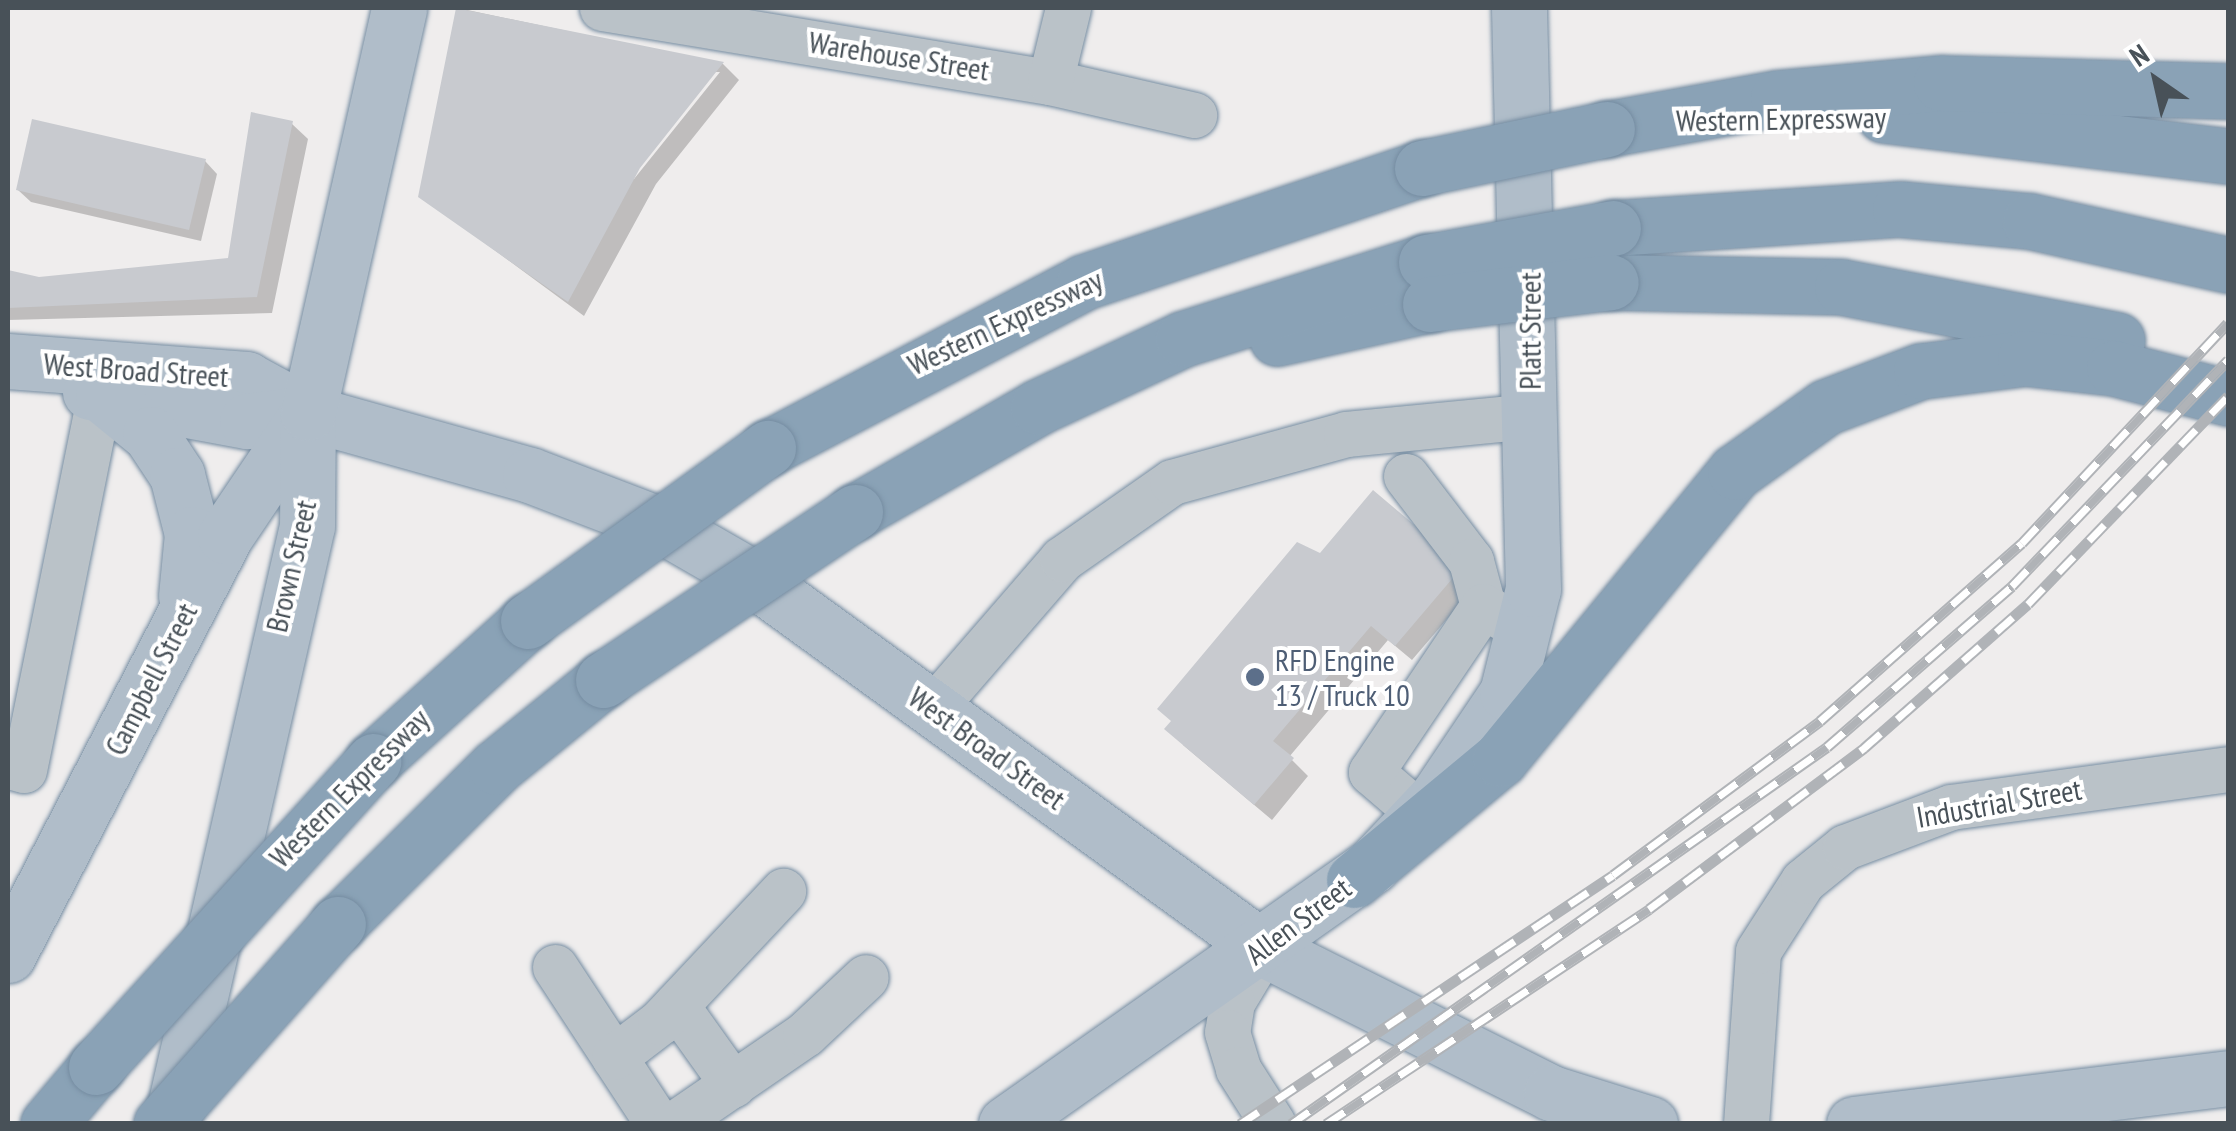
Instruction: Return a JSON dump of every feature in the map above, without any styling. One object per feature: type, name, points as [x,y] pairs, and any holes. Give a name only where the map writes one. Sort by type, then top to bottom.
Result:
[{"type":"highway","points":[[1607,129],[1778,98],[1957,82],[2228,92]]},
{"type":"highway","name":"Western Expressway","points":[[48,1124],[372,761],[528,621],[768,448],[1084,282],[1422,168],[1607,129],[1855,114],[2034,127],[2228,156]]},
{"type":"highway","points":[[161,1124],[338,924],[472,789],[603,680],[854,512],[1038,407],[1183,339],[1428,283],[1613,228],[1900,209],[2030,221],[2228,265]]},
{"type":"highway","points":[[1428,283],[1778,282],[1953,302],[2094,333],[2228,378]]},
{"type":"highway","points":[[1354,880],[1500,759],[1735,472],[1826,407],[1920,371],[2025,358],[2114,368],[2228,398]]},
{"type":"main road","name":"Brown Street","points":[[170,1124],[306,526],[308,413],[399,8]]},
{"type":"main road","name":"Platt Street","points":[[1510,630],[1530,416],[1519,8]]},
{"type":"main road","name":"West Broad Street","points":[[11,361],[100,394],[247,422],[308,413]]},
{"type":"main road","name":"West Broad Street","points":[[11,361],[226,375],[264,384],[308,413],[530,475],[661,524],[748,575],[1264,949],[1525,1081],[1628,1121]]},
{"type":"main road","points":[[100,394],[150,434],[182,488],[193,551],[176,626]]},
{"type":"main road","name":"Campbell Street","points":[[8,955],[176,626],[256,482],[308,413]]},
{"type":"main road","name":"Allen Street","points":[[1006,1124],[1264,949],[1354,880],[1422,815],[1486,731],[1510,630]]},
{"type":"main road","points":[[1854,1124],[2228,1078]]},
{"type":"street","name":"Warehouse Street","points":[[602,8],[1050,82],[1194,115]]},
{"type":"street","points":[[1050,82],[1068,8]]},
{"type":"street","points":[[8,766],[24,770],[100,394]]},
{"type":"street","points":[[932,708],[1062,559],[1172,482],[1346,434],[1530,416]]},
{"type":"street","points":[[1406,476],[1472,560],[1510,630],[1371,772],[1422,815]]},
{"type":"street","name":"Industrial Street","points":[[1746,1124],[1758,951],[1794,892],[1845,847],[1951,806],[2228,769]]},
{"type":"street","points":[[614,1057],[676,1005],[782,891]]},
{"type":"street","points":[[1264,949],[1232,1002],[1227,1032],[1273,1124]]},
{"type":"street","points":[[555,967],[658,1124]]},
{"type":"street","points":[[674,1124],[733,1084],[866,977]]},
{"type":"street","points":[[676,1005],[733,1084]]},
{"type":"building","points":[[456,8],[724,62],[640,168],[568,302],[418,197]]},
{"type":"building","points":[[251,112],[293,121],[257,297],[8,308],[8,270],[39,277],[228,258]]},
{"type":"building","points":[[32,119],[206,159],[189,230],[16,190]]},
{"type":"building","name":"RFD Engine 13 / Truck 10","points":[[1373,490],[1463,566],[1395,646],[1371,626],[1273,741],[1294,758],[1254,805],[1164,729],[1171,721],[1157,709],[1297,542],[1320,553]]},
{"type":"railway","points":[[1240,1124],[1613,875],[1820,721],[2022,543],[2228,323]]},
{"type":"railway","points":[[1291,1124],[1827,747],[2012,586],[2228,360]]},
{"type":"railway","points":[[1326,1124],[1649,909],[1864,748],[2028,604],[2228,396]]},
{"type":"place","name":"RFD Engine 13 / Truck 10","points":[[1255,677]]}]
